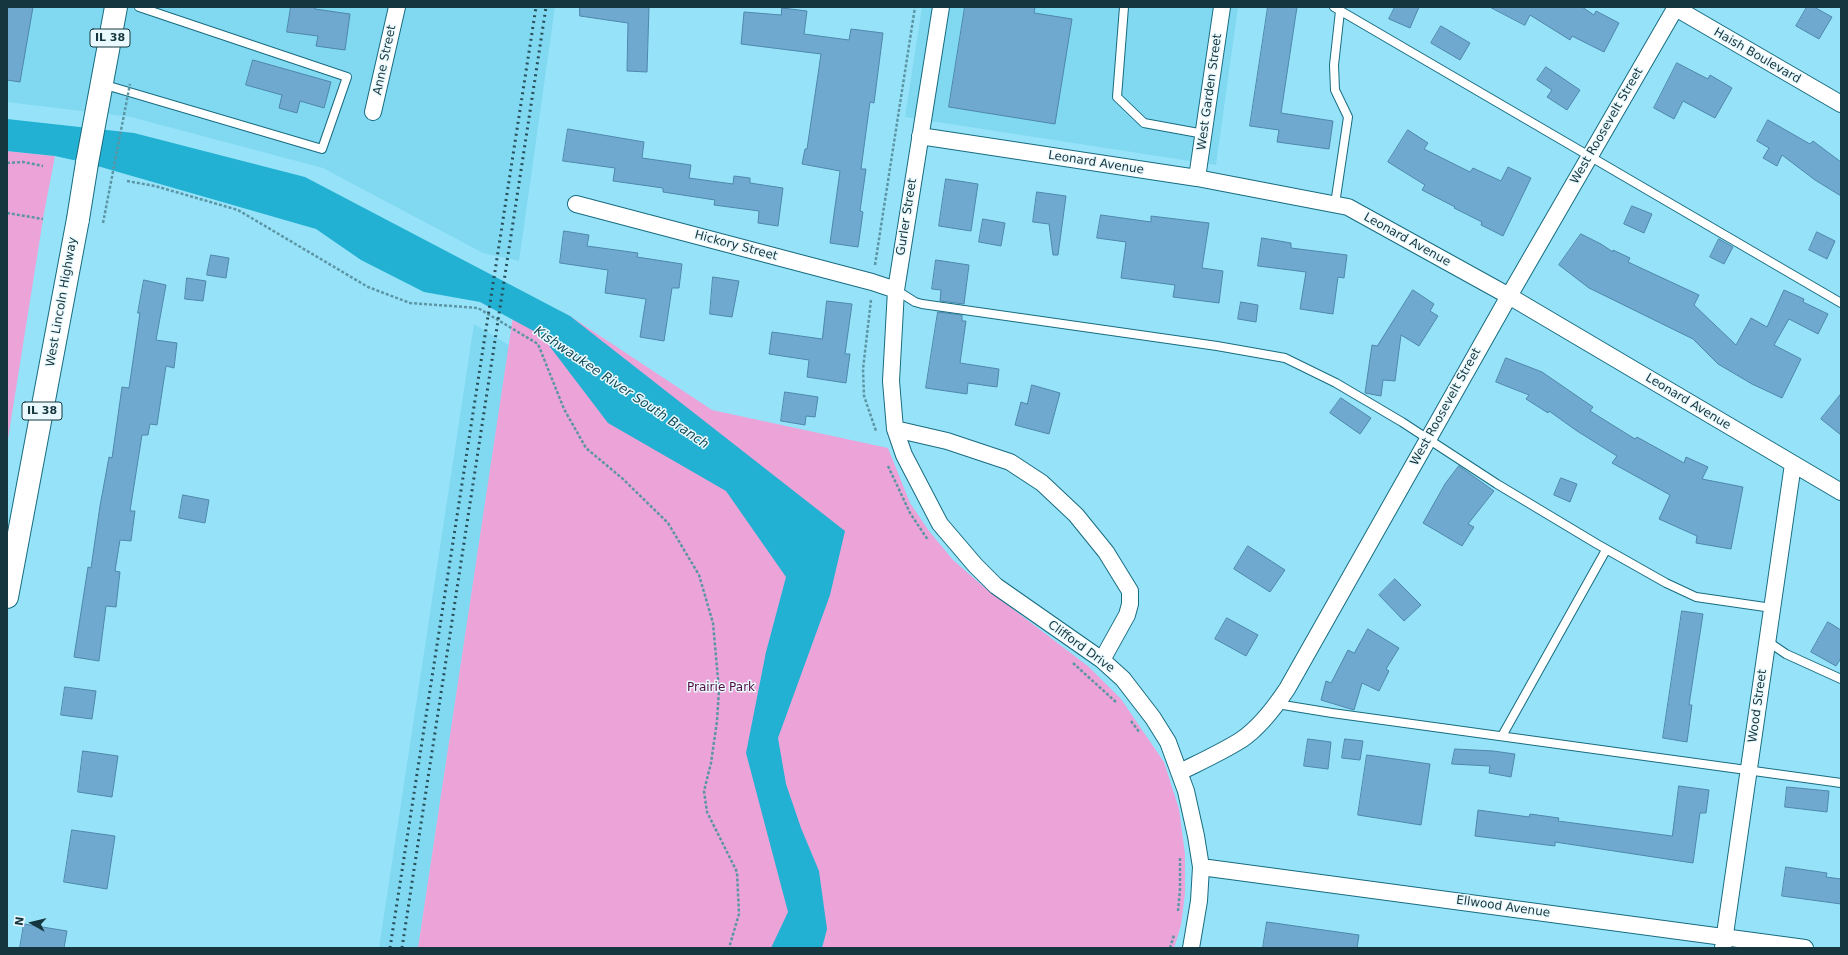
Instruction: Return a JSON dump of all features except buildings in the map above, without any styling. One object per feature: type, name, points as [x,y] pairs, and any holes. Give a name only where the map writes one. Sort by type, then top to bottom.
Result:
[{"type":"main road","name":"West Lincoln Highway","points":[[7,597],[116,7]]},
{"type":"street","name":"Anne Street","points":[[373,112],[397,7]]},
{"type":"street","name":"Gurler Street","points":[[895,428],[891,381],[896,290],[941,7]]},
{"type":"street","name":"West Garden Street","points":[[1197,178],[1222,7]]},
{"type":"street","name":"Haish Boulevard","points":[[1675,7],[1841,104]]},
{"type":"street","name":"West Roosevelt Street","points":[[1180,772],[1242,739],[1257,726],[1277,704],[1675,7]]},
{"type":"street","name":"Leonard Avenue","points":[[920,136],[1197,178],[1348,207],[1509,296],[1841,492]]},
{"type":"street","name":"Hickory Street","points":[[576,204],[872,282],[896,290]]},
{"type":"street","points":[[895,428],[953,442],[1010,462],[1042,483],[1076,515],[1106,552],[1130,591],[1130,604],[1127,615],[1102,660]]},
{"type":"street","name":"Clifford Drive","points":[[895,428],[904,455],[940,524],[975,565],[996,586],[1102,660],[1123,679],[1138,696],[1168,742],[1180,772],[1196,836],[1201,867],[1199,901],[1191,948]]},
{"type":"street","name":"Wood Street","points":[[1724,942],[1793,464]]},
{"type":"street","name":"Ellwood Avenue","points":[[1201,867],[1724,942],[1805,948]]},
{"type":"lane","points":[[103,77],[129,88],[322,149],[347,77],[140,7]]},
{"type":"lane","points":[[1124,7],[1117,97],[1144,123],[1204,134]]},
{"type":"lane","points":[[1335,204],[1348,117],[1335,90],[1334,65],[1337,9],[1841,303]]},
{"type":"lane","points":[[896,290],[915,302],[922,304],[1217,346],[1285,358],[1336,383],[1429,438],[1497,484],[1606,550],[1666,583],[1696,597],[1772,608]]},
{"type":"lane","points":[[1502,736],[1606,550]]},
{"type":"lane","points":[[1767,641],[1786,654],[1841,679]]},
{"type":"lane","points":[[1277,704],[1332,713],[1749,769],[1841,783]]},
{"type":"path","points":[[877,259],[915,7]]},
{"type":"path","points":[[103,223],[129,88]]},
{"type":"path","points":[[7,163],[23,162],[43,166]]},
{"type":"path","points":[[127,181],[155,186],[238,210],[368,287],[410,303],[478,308],[538,344],[564,408],[586,448],[623,479],[668,523],[699,575],[713,623],[719,690],[717,721],[711,763],[704,791],[707,812],[737,872],[739,914],[729,948]]},
{"type":"path","points":[[7,213],[43,219]]},
{"type":"path","points":[[871,301],[863,369],[864,396],[877,434]]},
{"type":"path","points":[[887,464],[898,492],[910,514],[933,546]]},
{"type":"path","points":[[1072,663],[1118,704]]},
{"type":"path","points":[[1127,716],[1141,735]]},
{"type":"path","points":[[1177,914],[1180,889],[1180,854]]},
{"type":"path","points":[[1170,948],[1176,929]]},
{"type":"shaded area","points":[[7,7],[555,7],[519,261],[483,253],[323,168],[131,117],[7,102]]},
{"type":"shaded area","points":[[922,7],[1238,7],[1216,165],[905,117]]},
{"type":"shaded area","points":[[474,324],[509,345],[418,948],[379,948]]},
{"type":"green space","points":[[7,151],[55,156],[44,213],[7,445]]},
{"type":"green space","name":"Prairie Park","points":[[517,290],[570,316],[712,410],[888,448],[910,503],[929,531],[953,560],[984,587],[1089,667],[1121,699],[1164,762],[1179,809],[1185,854],[1185,894],[1181,925],[1174,948],[418,948]]},
{"type":"water","name":"Kishwaukee River South Branch","points":[[7,119],[134,133],[305,177],[570,316],[845,531],[830,595],[778,738],[786,784],[801,828],[819,871],[827,929],[822,948],[771,948],[788,912],[746,753],[766,652],[786,577],[726,491],[608,423],[541,335],[480,302],[424,292],[361,260],[316,229],[87,163],[55,156],[7,151]]},
{"type":"railway","points":[[390,948],[536,7]]},
{"type":"railway","points":[[402,948],[546,7]]}]
